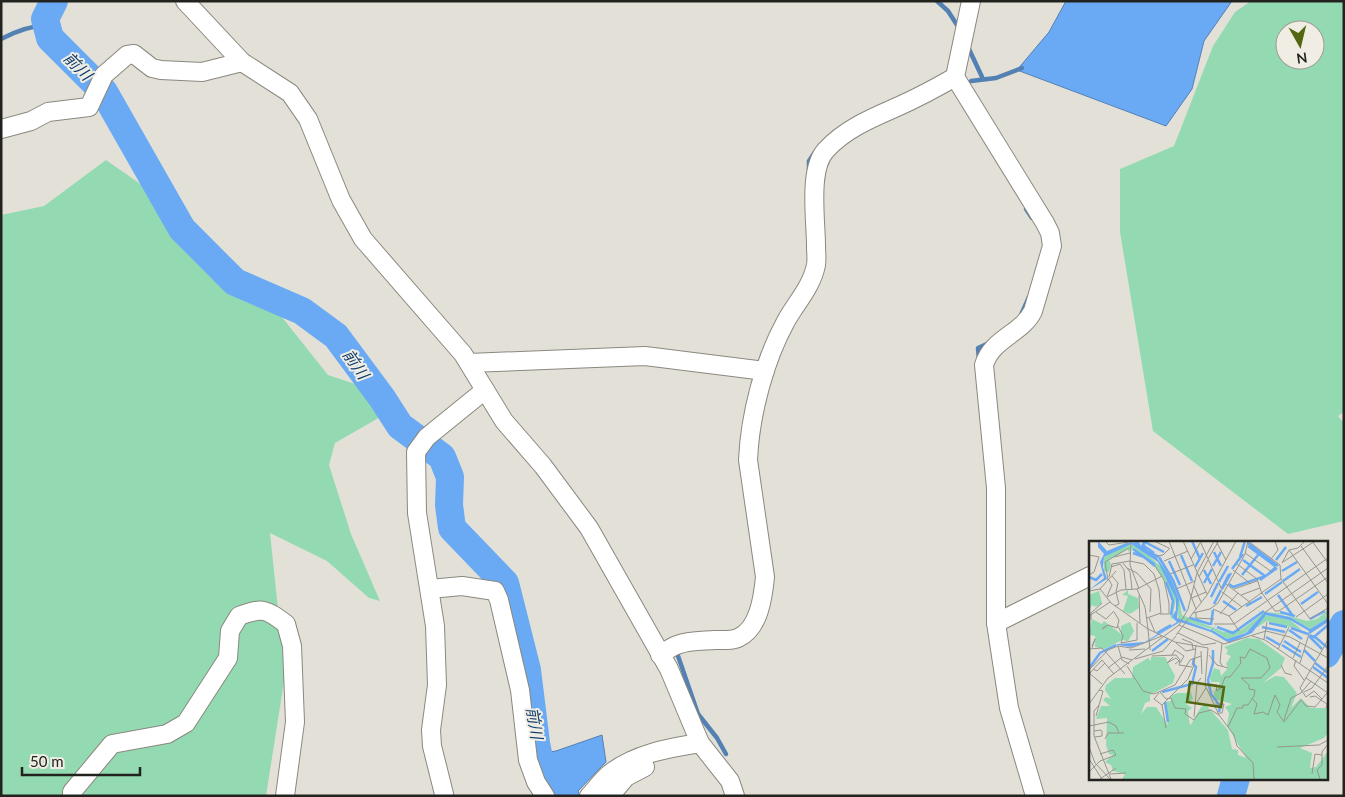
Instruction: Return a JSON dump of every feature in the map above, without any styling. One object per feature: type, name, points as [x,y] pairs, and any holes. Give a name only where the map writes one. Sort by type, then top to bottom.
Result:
[{"type":"street","points":[[971,1],[955,77],[1045,223],[1050,233],[1052,246],[1033,311],[1028,321],[994,347],[987,356],[984,365],[996,488],[996,623],[1009,708],[1035,796]]},
{"type":"street","points":[[191,3],[242,62],[290,93],[308,119],[341,200],[363,239],[463,354],[504,421],[543,466],[589,528],[668,668],[700,742],[730,781],[735,796]]},
{"type":"street","points":[[1,129],[31,121],[48,112],[89,107],[104,75],[127,55],[134,54],[152,68],[161,70],[202,72],[242,62]]},
{"type":"street","points":[[660,654],[678,644],[700,640],[737,639],[752,628],[757,614],[765,577],[748,460],[758,398],[765,371],[785,323],[812,278],[817,263],[815,175],[820,158],[826,149],[856,126],[955,77]]},
{"type":"street","points":[[469,363],[645,356],[765,371]]},
{"type":"street","points":[[443,795],[432,746],[431,730],[437,684],[435,626],[417,513],[416,452],[422,443],[485,390]]},
{"type":"street","points":[[996,623],[1089,576]]},
{"type":"street","points":[[430,589],[462,586],[495,591],[499,600],[520,690],[528,760],[536,782],[545,796]]},
{"type":"street","points":[[72,796],[72,792],[112,744],[167,734],[186,723],[228,658],[230,631],[239,616],[253,611],[268,611],[286,624],[292,646],[295,722],[285,796]]},
{"type":"street","points":[[590,796],[607,776],[621,766],[644,756],[700,742]]},
{"type":"street","points":[[610,796],[626,777],[669,756],[679,746]]},
{"type":"green space","points":[[1251,1],[1344,1],[1344,412],[1338,416],[1344,423],[1344,521],[1288,534],[1153,431],[1120,232],[1120,169],[1174,146],[1213,46],[1235,12]]},
{"type":"green space","points":[[106,160],[149,190],[220,256],[254,282],[328,375],[364,387],[382,416],[335,443],[329,465],[351,534],[380,601],[369,598],[327,561],[270,533],[285,675],[266,796],[1,796],[1,215],[44,206]]},
{"type":"water","points":[[1066,1],[1232,1],[1204,41],[1192,89],[1166,126],[1017,70],[1049,32]]},
{"type":"water","points":[[602,735],[606,762],[578,791],[580,796],[555,796],[543,781],[536,754],[556,751]]},
{"type":"waterway","name":"前川","points":[[54,1],[45,19],[50,38],[104,92],[182,229],[235,282],[302,311],[336,336],[382,398],[400,426],[442,457],[450,477],[449,505],[452,528],[505,583],[527,670],[536,743],[543,778],[557,796]]},
{"type":"waterway","points":[[937,1],[948,11],[957,25]]},
{"type":"waterway","points":[[1,39],[23,29],[47,25]]},
{"type":"waterway","points":[[968,47],[983,79]]},
{"type":"waterway","points":[[971,81],[996,78],[1022,68]]},
{"type":"waterway","points":[[809,170],[809,161],[815,152]]},
{"type":"waterway","points":[[1026,209],[1032,218]]},
{"type":"waterway","points":[[1021,315],[1029,297]]},
{"type":"waterway","points":[[979,360],[978,348],[989,343]]},
{"type":"waterway","points":[[1328,651],[1344,624]]},
{"type":"waterway","points":[[679,649],[677,653],[698,714],[717,738],[726,754]]},
{"type":"waterway","points":[[1231,796],[1235,780]]}]
